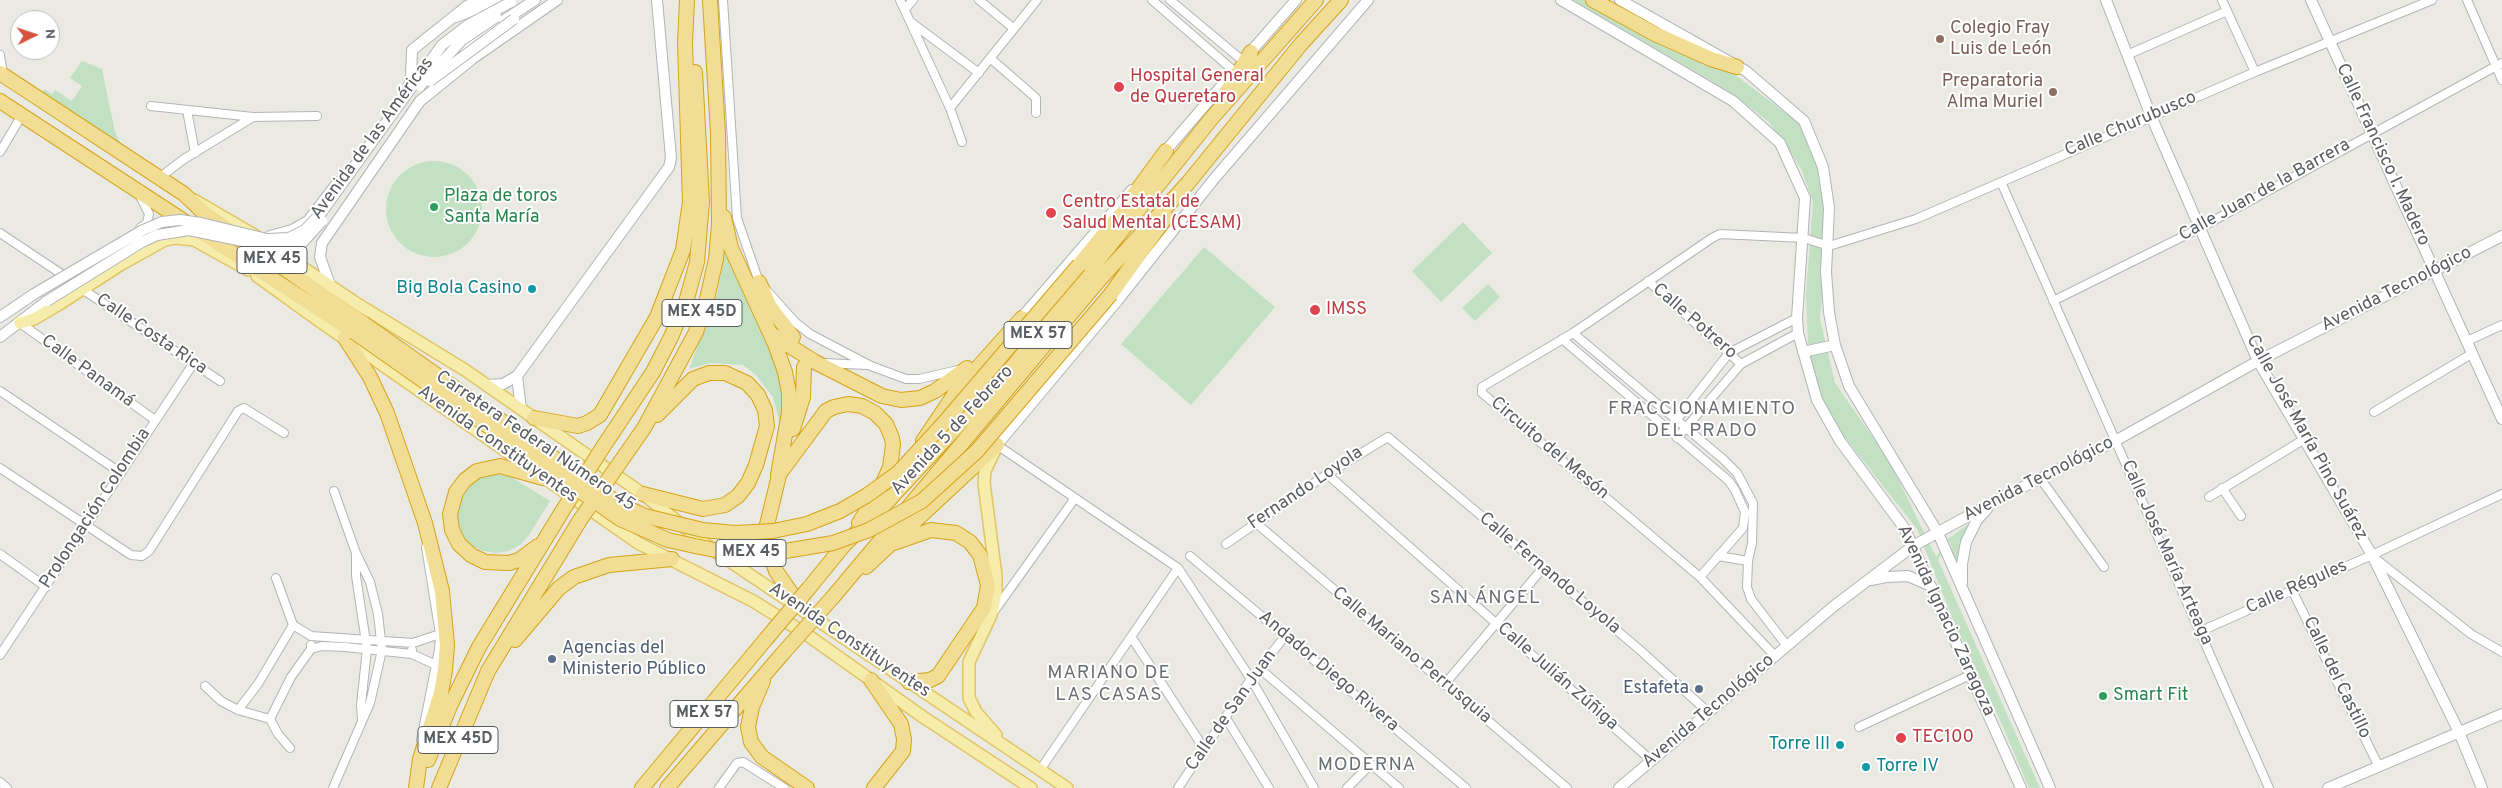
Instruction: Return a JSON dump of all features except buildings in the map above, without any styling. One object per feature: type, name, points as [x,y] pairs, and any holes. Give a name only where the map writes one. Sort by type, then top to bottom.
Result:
[{"type":"highway","points":[[534,418],[578,426],[587,424],[600,415],[657,317],[680,259],[690,202],[685,43],[687,0]]},
{"type":"highway","name":"MEX 45D","points":[[417,788],[463,678],[563,510],[652,372],[671,337],[686,302],[697,262],[702,202],[691,0]]},
{"type":"highway","name":"MEX 45D","points":[[439,788],[488,671],[580,520],[644,428],[696,332],[707,299],[716,259],[720,224],[715,57],[710,0]]},
{"type":"highway","points":[[715,57],[716,0]]},
{"type":"highway","points":[[1211,119],[1265,46],[1305,0]]},
{"type":"highway","name":"Avenida 5 de Febrero","points":[[642,788],[844,545],[889,500],[1014,365],[1211,119],[1316,0]]},
{"type":"highway","name":"Avenida 5 de Febrero","points":[[667,788],[768,668],[837,592],[1100,279],[1188,183],[1301,44],[1341,0]]},
{"type":"highway","points":[[1593,0],[1655,34],[1711,59],[1737,66]]},
{"type":"highway","name":"MEX 57","points":[[1211,119],[1247,56]]},
{"type":"highway","name":"MEX 45","points":[[1,74],[184,194]]},
{"type":"highway","name":"MEX 45","points":[[0,101],[226,248]]},
{"type":"highway","name":"MEX 45","points":[[1115,220],[1166,151]]},
{"type":"highway","name":"Carretera Federal Número 45","points":[[226,248],[618,504],[669,524],[703,530],[735,533],[773,531],[807,524],[840,511],[866,496],[898,473],[944,423],[1115,220],[1176,162]]},
{"type":"highway","name":"Carretera Federal Número 45","points":[[184,194],[204,213],[354,331],[620,519],[668,540],[694,546],[725,552],[779,552],[834,543],[869,530],[922,501],[977,451],[1111,294],[1149,243],[1188,183]]},
{"type":"highway","points":[[719,186],[732,248],[780,354],[789,393],[789,412],[766,529],[766,543],[776,571],[800,606]]},
{"type":"highway","points":[[760,282],[770,307],[794,337]]},
{"type":"highway","points":[[889,500],[927,432],[956,392],[1022,318]]},
{"type":"highway","points":[[354,331],[370,377],[387,413],[425,523],[442,591],[447,646],[441,693],[420,759],[417,788]]},
{"type":"highway","points":[[770,333],[810,364],[882,396],[901,400],[920,398],[935,391],[967,368]]},
{"type":"highway","points":[[778,475],[803,397],[810,364]]},
{"type":"highway","points":[[643,494],[681,506],[703,509],[718,508],[732,501],[744,490],[756,465],[767,426],[762,402],[747,383],[733,375],[709,373],[693,378],[644,428]]},
{"type":"highway","points":[[778,475],[820,417],[834,407],[848,404],[862,406],[881,418],[892,438],[890,467],[880,490],[844,545]]},
{"type":"highway","points":[[837,592],[894,543],[997,445]]},
{"type":"highway","points":[[543,478],[500,466],[478,471],[465,480],[456,492],[450,514],[452,530],[459,544],[470,555],[485,562],[509,563],[518,560],[543,543]]},
{"type":"highway","points":[[894,543],[931,530],[956,534],[976,548],[985,569],[988,585],[984,608],[938,676],[930,680],[909,682]]},
{"type":"highway","points":[[488,671],[559,588],[574,577],[609,565],[672,559]]},
{"type":"highway","points":[[768,668],[752,707],[748,727],[750,742],[762,757],[807,788]]},
{"type":"highway","points":[[871,680],[901,724],[904,739],[903,750],[874,788]]},
{"type":"highway","points":[[448,788],[478,692]]},
{"type":"main road","points":[[409,94],[412,50],[437,28],[468,6],[480,0]]},
{"type":"main road","points":[[451,19],[476,11],[499,0]]},
{"type":"main road","points":[[513,3],[525,0]]},
{"type":"main road","points":[[455,72],[456,57],[469,42],[535,0]]},
{"type":"main road","points":[[254,235],[270,236],[284,233],[308,221],[409,94],[514,19],[549,0]]},
{"type":"main road","points":[[330,285],[320,257],[322,243],[420,101],[455,72],[557,0]]},
{"type":"main road","points":[[487,385],[502,384],[518,376],[669,167],[671,158],[657,0]]},
{"type":"main road","name":"Avenida 5 de Febrero","points":[[967,368],[1022,318],[1296,0]]},
{"type":"main road","points":[[1007,747],[976,712],[969,698],[969,662],[990,615],[996,594],[996,576],[984,483],[985,471],[997,445],[1118,300],[1214,179],[1368,0]]},
{"type":"main road","name":"Avenida Ignacio Zaragoza","points":[[1561,0],[1733,101],[1780,143],[1805,198],[1804,238],[1797,318],[1798,333],[1817,400],[1840,441],[1905,529],[2020,788]]},
{"type":"main road","points":[[1593,0],[1591,12],[1607,26]]},
{"type":"main road","name":"Avenida Ignacio Zaragoza","points":[[1620,0],[1737,66],[1804,121],[1823,167],[1829,208],[1829,246],[1826,272],[1829,312],[1835,346],[1849,386],[1938,533],[2050,788]]},
{"type":"main road","name":"Calle José María Pino Suárez","points":[[2106,0],[2151,116],[2258,361],[2372,555],[2459,732],[2482,788]]},
{"type":"main road","name":"Calle Francisco I. Madero","points":[[2311,0],[2502,419]]},
{"type":"main road","name":"Avenida de las Américas","points":[[0,337],[47,301],[142,242],[167,233],[189,230],[211,233],[277,248],[304,242],[321,223],[409,94],[462,40],[513,3]]},
{"type":"main road","name":"Avenida de las Américas","points":[[0,313],[143,230],[162,222],[180,220],[201,223],[267,239],[289,238],[305,230],[320,213],[442,45],[468,25],[513,3]]},
{"type":"main road","points":[[409,94],[425,85],[440,85]]},
{"type":"main road","name":"Avenida Constituyentes","points":[[184,194],[254,235],[487,385],[643,494],[713,550],[800,606],[1067,788]]},
{"type":"main road","name":"Avenida Tecnológico","points":[[1619,788],[1787,646],[1865,582],[1913,546],[2040,478],[2115,441],[2258,361],[2436,272],[2502,236]]},
{"type":"main road","points":[[20,323],[34,319],[155,245],[175,238],[194,240],[256,275]]},
{"type":"main road","name":"Avenida Constituyentes","points":[[226,248],[256,275],[354,331],[543,478],[638,543],[753,601],[806,634],[1029,787]]},
{"type":"main road","points":[[103,249],[115,252],[120,259],[120,265]]},
{"type":"main road","points":[[1803,352],[1835,346]]},
{"type":"main road","points":[[518,376],[521,409]]},
{"type":"main road","points":[[1963,589],[1962,564],[1966,542],[1977,520],[1993,503]]},
{"type":"main road","points":[[1865,582],[1886,576],[1908,576],[1931,586]]},
{"type":"main road","points":[[2328,788],[2502,714]]},
{"type":"street","points":[[723,0],[737,218],[760,282],[796,323],[810,334],[872,366],[906,378],[919,379],[967,368]]},
{"type":"street","points":[[900,0],[950,108],[962,142]]},
{"type":"street","points":[[905,9],[913,0]]},
{"type":"street","points":[[979,0],[1013,28]]},
{"type":"street","points":[[950,108],[1037,0]]},
{"type":"street","points":[[1152,0],[1234,71]]},
{"type":"street","points":[[1170,0],[1247,56]]},
{"type":"street","points":[[2222,0],[2255,72]]},
{"type":"street","name":"Calle Churubusco","points":[[1829,246],[1916,219],[2151,116],[2432,0]]},
{"type":"street","points":[[2467,0],[2499,65],[2502,80]]},
{"type":"street","points":[[2127,55],[2227,11]]},
{"type":"street","points":[[910,22],[979,73]]},
{"type":"street","points":[[0,55],[1,74]]},
{"type":"street","points":[[990,58],[1036,98],[1036,114]]},
{"type":"street","name":"Calle Juan de la Barrera","points":[[2053,301],[2200,228],[2371,133],[2499,65]]},
{"type":"street","points":[[151,106],[253,117],[317,116]]},
{"type":"street","points":[[187,110],[194,152]]},
{"type":"street","points":[[0,152],[22,115]]},
{"type":"street","points":[[159,178],[194,152],[253,117]]},
{"type":"street","name":"Calle José María Arteaga","points":[[2001,182],[2269,788]]},
{"type":"street","points":[[0,313],[60,273],[147,223],[149,214],[146,205],[132,186]]},
{"type":"street","points":[[0,233],[60,273]]},
{"type":"street","name":"Circuito del Mesón","points":[[1775,656],[1700,577],[1482,393],[1482,387],[1573,333],[1720,234],[1804,238],[1829,246]]},
{"type":"street","name":"Calle Potrero","points":[[1648,281],[1741,364]]},
{"type":"street","name":"Calle Costa Rica","points":[[82,289],[220,381]]},
{"type":"street","points":[[1668,430],[1729,353],[1797,318]]},
{"type":"street","name":"Calle Panamá","points":[[20,323],[155,420]]},
{"type":"street","points":[[2467,341],[2502,325]]},
{"type":"street","points":[[1573,333],[1729,465],[1743,484],[1753,503],[1752,542],[1748,560],[1747,587],[1751,599],[1787,646]]},
{"type":"street","points":[[1677,438],[1741,364],[1798,333]]},
{"type":"street","points":[[1562,340],[1729,482],[1741,501],[1745,512],[1743,528],[1700,577]]},
{"type":"street","points":[[2374,412],[2473,353]]},
{"type":"street","name":"Prolongación Colombia","points":[[0,655],[2,645],[46,587],[193,364]]},
{"type":"street","points":[[810,364],[872,366]]},
{"type":"street","points":[[0,391],[121,473]]},
{"type":"street","points":[[0,468],[131,555],[142,556],[149,550],[238,411],[244,408],[284,433]]},
{"type":"street","name":"Fernando Loyola","points":[[1226,544],[1327,474],[1388,437]]},
{"type":"street","name":"Calle Fernando Loyola","points":[[1388,437],[1640,650],[1708,712]]},
{"type":"street","points":[[2209,497],[2303,440]]},
{"type":"street","points":[[997,445],[1178,568],[1251,679],[1314,788]]},
{"type":"street","name":"Calle Julián Zúñiga","points":[[1327,474],[1652,761]]},
{"type":"street","points":[[2040,478],[2104,567]]},
{"type":"street","points":[[2222,488],[2241,516]]},
{"type":"street","points":[[333,788],[370,704],[382,650],[382,641],[370,582],[356,553],[334,491]]},
{"type":"street","name":"Calle Régules","points":[[2201,631],[2372,555],[2502,494]]},
{"type":"street","points":[[990,615],[1075,498]]},
{"type":"street","points":[[420,759],[422,729],[438,666],[440,634],[426,559],[425,523]]},
{"type":"street","name":"Calle Mariano Perrusquia","points":[[1256,523],[1567,788]]},
{"type":"street","points":[[356,553],[356,576],[367,644],[361,705],[362,719]]},
{"type":"street","points":[[0,554],[46,587]]},
{"type":"street","points":[[2372,555],[2443,614],[2471,634],[2502,652]]},
{"type":"street","name":"Andador Diego Rivera","points":[[1190,556],[1466,788]]},
{"type":"street","points":[[1718,556],[1748,560]]},
{"type":"street","points":[[1040,770],[1132,638],[1178,568]]},
{"type":"street","points":[[1444,685],[1542,569]]},
{"type":"street","points":[[276,578],[293,624],[311,636],[367,644],[382,650],[412,654],[438,666]]},
{"type":"street","name":"Calle del Castillo","points":[[2292,590],[2379,767]]},
{"type":"street","points":[[238,710],[258,684],[293,624]]},
{"type":"street","points":[[311,649],[322,646],[367,644],[382,641],[413,643],[440,634]]},
{"type":"street","name":"Calle de San Juan","points":[[1178,788],[1251,679],[1286,635]]},
{"type":"street","points":[[270,719],[291,677],[311,649],[311,636]]},
{"type":"street","points":[[1132,638],[1205,750]]},
{"type":"street","points":[[412,654],[413,643]]},
{"type":"street","points":[[1259,668],[1399,788]]},
{"type":"street","points":[[1859,727],[1970,675]]},
{"type":"street","points":[[205,686],[238,710],[270,719],[278,734],[290,748]]},
{"type":"street","points":[[1226,718],[1269,788]]},
{"type":"street","points":[[720,788],[737,763],[743,762],[784,788]]},
{"type":"street","points":[[1347,788],[1371,764]]},
{"type":"street","points":[[0,782],[7,788]]},
{"type":"green space","points":[[1573,0],[1607,0],[1722,65],[1803,126],[1823,167],[1829,205],[1820,319],[1835,383],[1890,462],[1936,557],[1948,539],[1971,522],[1961,542],[1957,566],[1950,542],[1938,560],[2040,788],[2029,788],[1954,622],[1917,529],[1825,412],[1816,383],[1808,341],[1806,293],[1813,202],[1801,168],[1769,122],[1727,90]]},
{"type":"green space","points":[[82,61],[102,69],[115,132],[121,144],[116,150],[40,97],[44,89],[52,94],[55,90],[72,101],[82,86],[70,78]]},
{"type":"green space","name":"Plaza de toros Santa María","points":[[434,161],[452,165],[468,175],[478,191],[482,209],[478,227],[468,243],[452,253],[434,257],[416,253],[400,243],[390,227],[386,209],[390,191],[400,175],[416,165]]},
{"type":"green space","points":[[1463,222],[1492,253],[1441,302],[1412,271]]},
{"type":"green space","points":[[727,243],[781,377],[783,394],[780,424],[773,397],[756,375],[743,365],[710,363],[689,369],[717,295]]},
{"type":"green space","points":[[1204,247],[1275,307],[1191,405],[1121,344]]},
{"type":"green space","points":[[1488,284],[1500,297],[1475,321],[1462,308]]},
{"type":"green space","points":[[498,474],[511,477],[550,501],[529,535],[520,545],[508,551],[496,553],[483,551],[472,546],[463,537],[456,513],[464,490],[473,481],[484,475]]},
{"type":"place","name":"Colegio Fray Luis de León","points":[[1940,39]]},
{"type":"place","name":"Hospital General de Queretaro","points":[[1119,87]]},
{"type":"place","name":"Preparatoria Alma Muriel","points":[[2053,92]]},
{"type":"place","name":"Plaza de toros Santa María","points":[[434,207]]},
{"type":"place","name":"Centro Estatal de Salud Mental (CESAM)","points":[[1051,213]]},
{"type":"place","name":"Big Bola Casino","points":[[532,289]]},
{"type":"place","name":"IMSS","points":[[1315,310]]},
{"type":"place","name":"Agencias del Ministerio Público","points":[[552,659]]},
{"type":"place","name":"Estafeta","points":[[1699,689]]},
{"type":"place","name":"Smart Fit","points":[[2103,696]]},
{"type":"place","name":"TEC100","points":[[1901,738]]},
{"type":"place","name":"Torre III","points":[[1840,745]]},
{"type":"place","name":"Torre IV","points":[[1866,767]]},
{"type":"district","name":"FRACCIONAMIENTO DEL PRADO","points":[[1702,421]]},
{"type":"district","name":"SAN ÁNGEL","points":[[1485,599]]},
{"type":"district","name":"MARIANO DE LAS CASAS","points":[[1109,685]]},
{"type":"district","name":"MODERNA","points":[[1367,766]]}]
